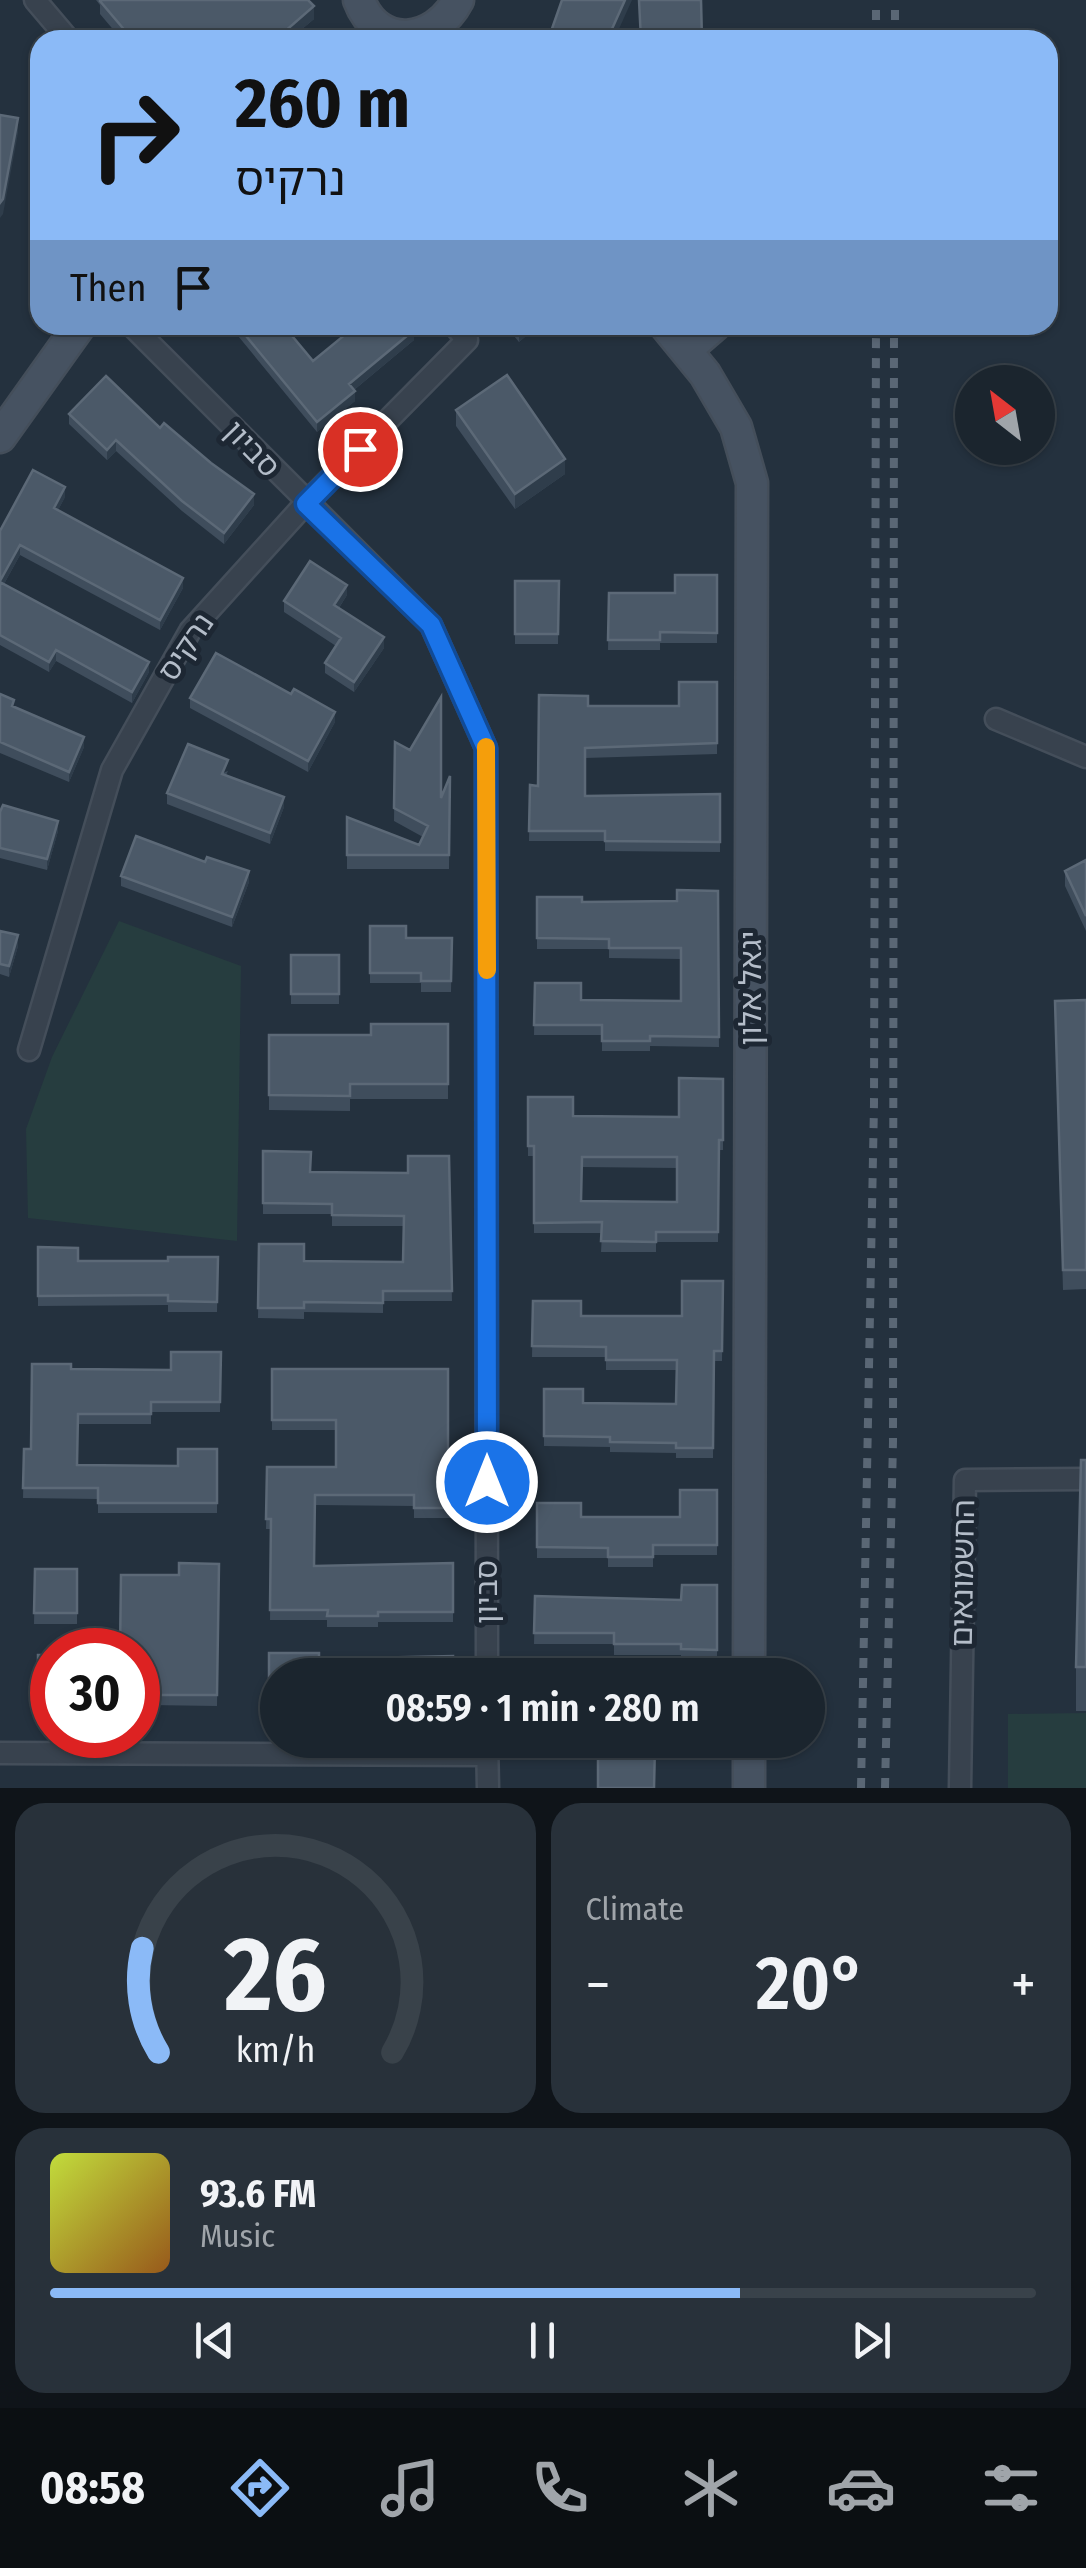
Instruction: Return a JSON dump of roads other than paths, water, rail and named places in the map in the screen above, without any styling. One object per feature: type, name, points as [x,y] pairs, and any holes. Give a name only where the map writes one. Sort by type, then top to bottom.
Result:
[{"type":"street","points":[[35,0],[60,30]]},
{"type":"street","points":[[431,30],[458,18]]},
{"type":"street","points":[[0,437],[73,335]]},
{"type":"street","name":"סביון","points":[[141,335],[431,625],[486,748],[488,1658]]},
{"type":"street","name":"נרקיס","points":[[29,1050],[112,770],[190,630],[466,340],[462,335]]},
{"type":"street","name":"יגאל אלון","points":[[673,335],[706,374],[736,427],[752,483],[749,1658]]},
{"type":"street","points":[[686,350],[703,335]]},
{"type":"street","points":[[996,720],[1086,757]]},
{"type":"street","name":"החשמונאים","points":[[960,1788],[965,1480],[1086,1479]]},
{"type":"street","points":[[0,1753],[260,1750]]},
{"type":"street","points":[[488,1758],[488,1788]]},
{"type":"street","points":[[749,1758],[749,1788]]},
{"type":"railway","points":[[876,0],[876,30]]},
{"type":"railway","points":[[895,0],[895,30]]},
{"type":"railway","points":[[861,1788],[874,1104],[876,335]]},
{"type":"railway","points":[[885,1788],[893,1442],[894,335]]}]
